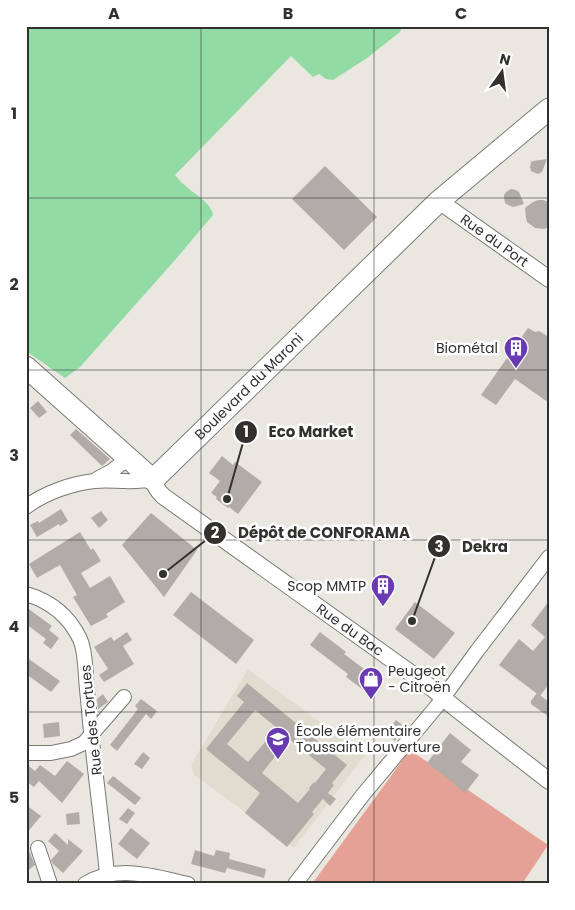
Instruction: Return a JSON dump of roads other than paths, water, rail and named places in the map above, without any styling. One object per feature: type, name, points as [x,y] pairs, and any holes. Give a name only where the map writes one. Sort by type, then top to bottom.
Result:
[{"type":"main road","name":"Boulevard du Maroni","points":[[153,480],[439,201],[549,109]]},
{"type":"main road","points":[[26,367],[153,480]]},
{"type":"street","name":"Rue du Port","points":[[439,201],[549,279]]},
{"type":"street","points":[[26,507],[38,499],[64,488],[92,481],[112,471],[128,458]]},
{"type":"street","points":[[92,481],[129,482],[153,480]]},
{"type":"street","name":"Rue du Bac","points":[[153,480],[157,491],[443,697],[549,781]]},
{"type":"street","points":[[295,884],[362,796],[437,706],[548,557]]},
{"type":"street","name":"Rue des Tortues","points":[[26,594],[48,603],[65,616],[72,624],[81,642],[85,663],[108,874]]},
{"type":"street","points":[[26,753],[51,753],[71,749],[84,743],[124,697]]},
{"type":"street","points":[[38,848],[50,884]]},
{"type":"street","points":[[85,884],[108,874],[125,872],[188,884]]},
{"type":"place","name":"Biométal","points":[[516,369]]},
{"type":"place","name":"Eco Market","points":[[227,499]]},
{"type":"place","name":"Dépôt de CONFORAMA","points":[[163,574]]},
{"type":"place","name":"Scop MMTP","points":[[383,607]]},
{"type":"place","name":"Dekra","points":[[412,621]]},
{"type":"place","name":"Peugeot - Citroën","points":[[371,700]]},
{"type":"place","name":"École élémentaire Toussaint Louverture","points":[[278,760]]}]
